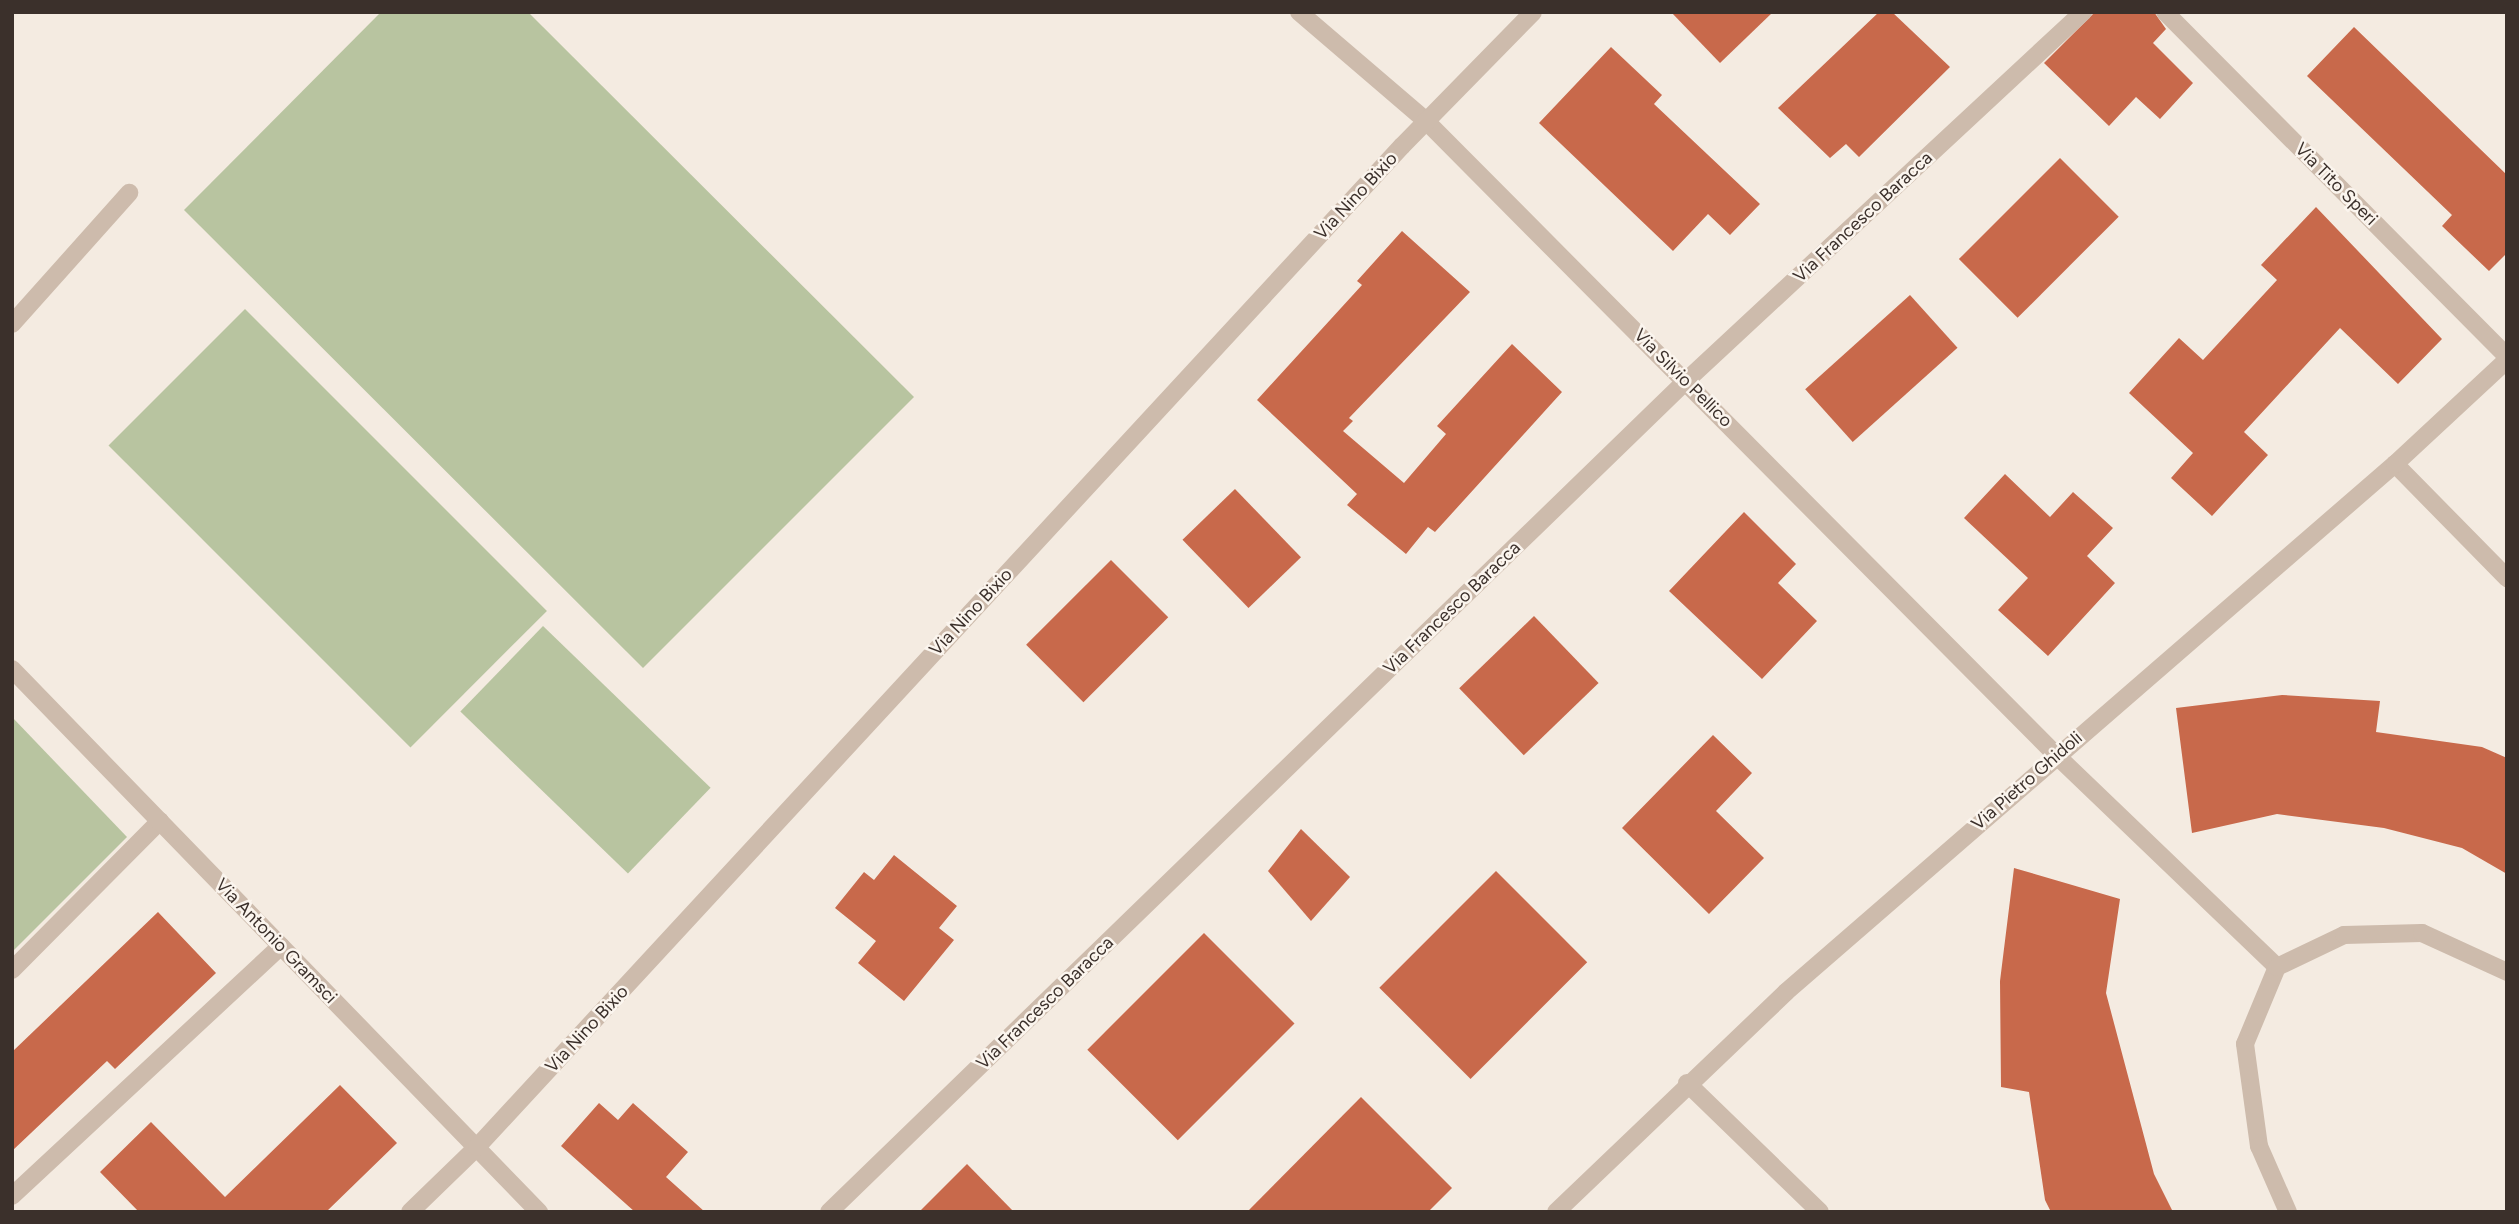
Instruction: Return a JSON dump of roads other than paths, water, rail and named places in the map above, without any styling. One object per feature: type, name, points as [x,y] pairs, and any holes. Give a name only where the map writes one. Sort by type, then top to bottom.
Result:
[{"type":"street","name":"Via Silvio Pellico","points":[[1299,12],[1426,121],[1687,380],[2056,755],[2277,967]]},
{"type":"street","name":"Via Nino Bixio","points":[[410,1212],[477,1147],[1426,121],[1532,12]]},
{"type":"street","name":"Via Francesco Baracca","points":[[829,1212],[1687,380],[2083,12]]},
{"type":"street","name":"Via Tito Speri","points":[[2165,12],[2507,358]]},
{"type":"street","points":[[12,324],[129,193]]},
{"type":"street","name":"Via Pietro Ghidoli","points":[[1556,1212],[1687,1083],[2056,755],[2395,464],[2507,358]]},
{"type":"street","points":[[2395,464],[2507,578]]},
{"type":"street","name":"Via Antonio Gramsci","points":[[12,669],[540,1212]]},
{"type":"street","points":[[12,970],[160,821]]},
{"type":"street","points":[[2291,1211],[2259,1146],[2245,1044],[2277,967],[2344,935],[2422,933],[2507,972]]},
{"type":"street","points":[[12,1196],[281,946]]},
{"type":"street","points":[[1687,1083],[1820,1212]]}]
